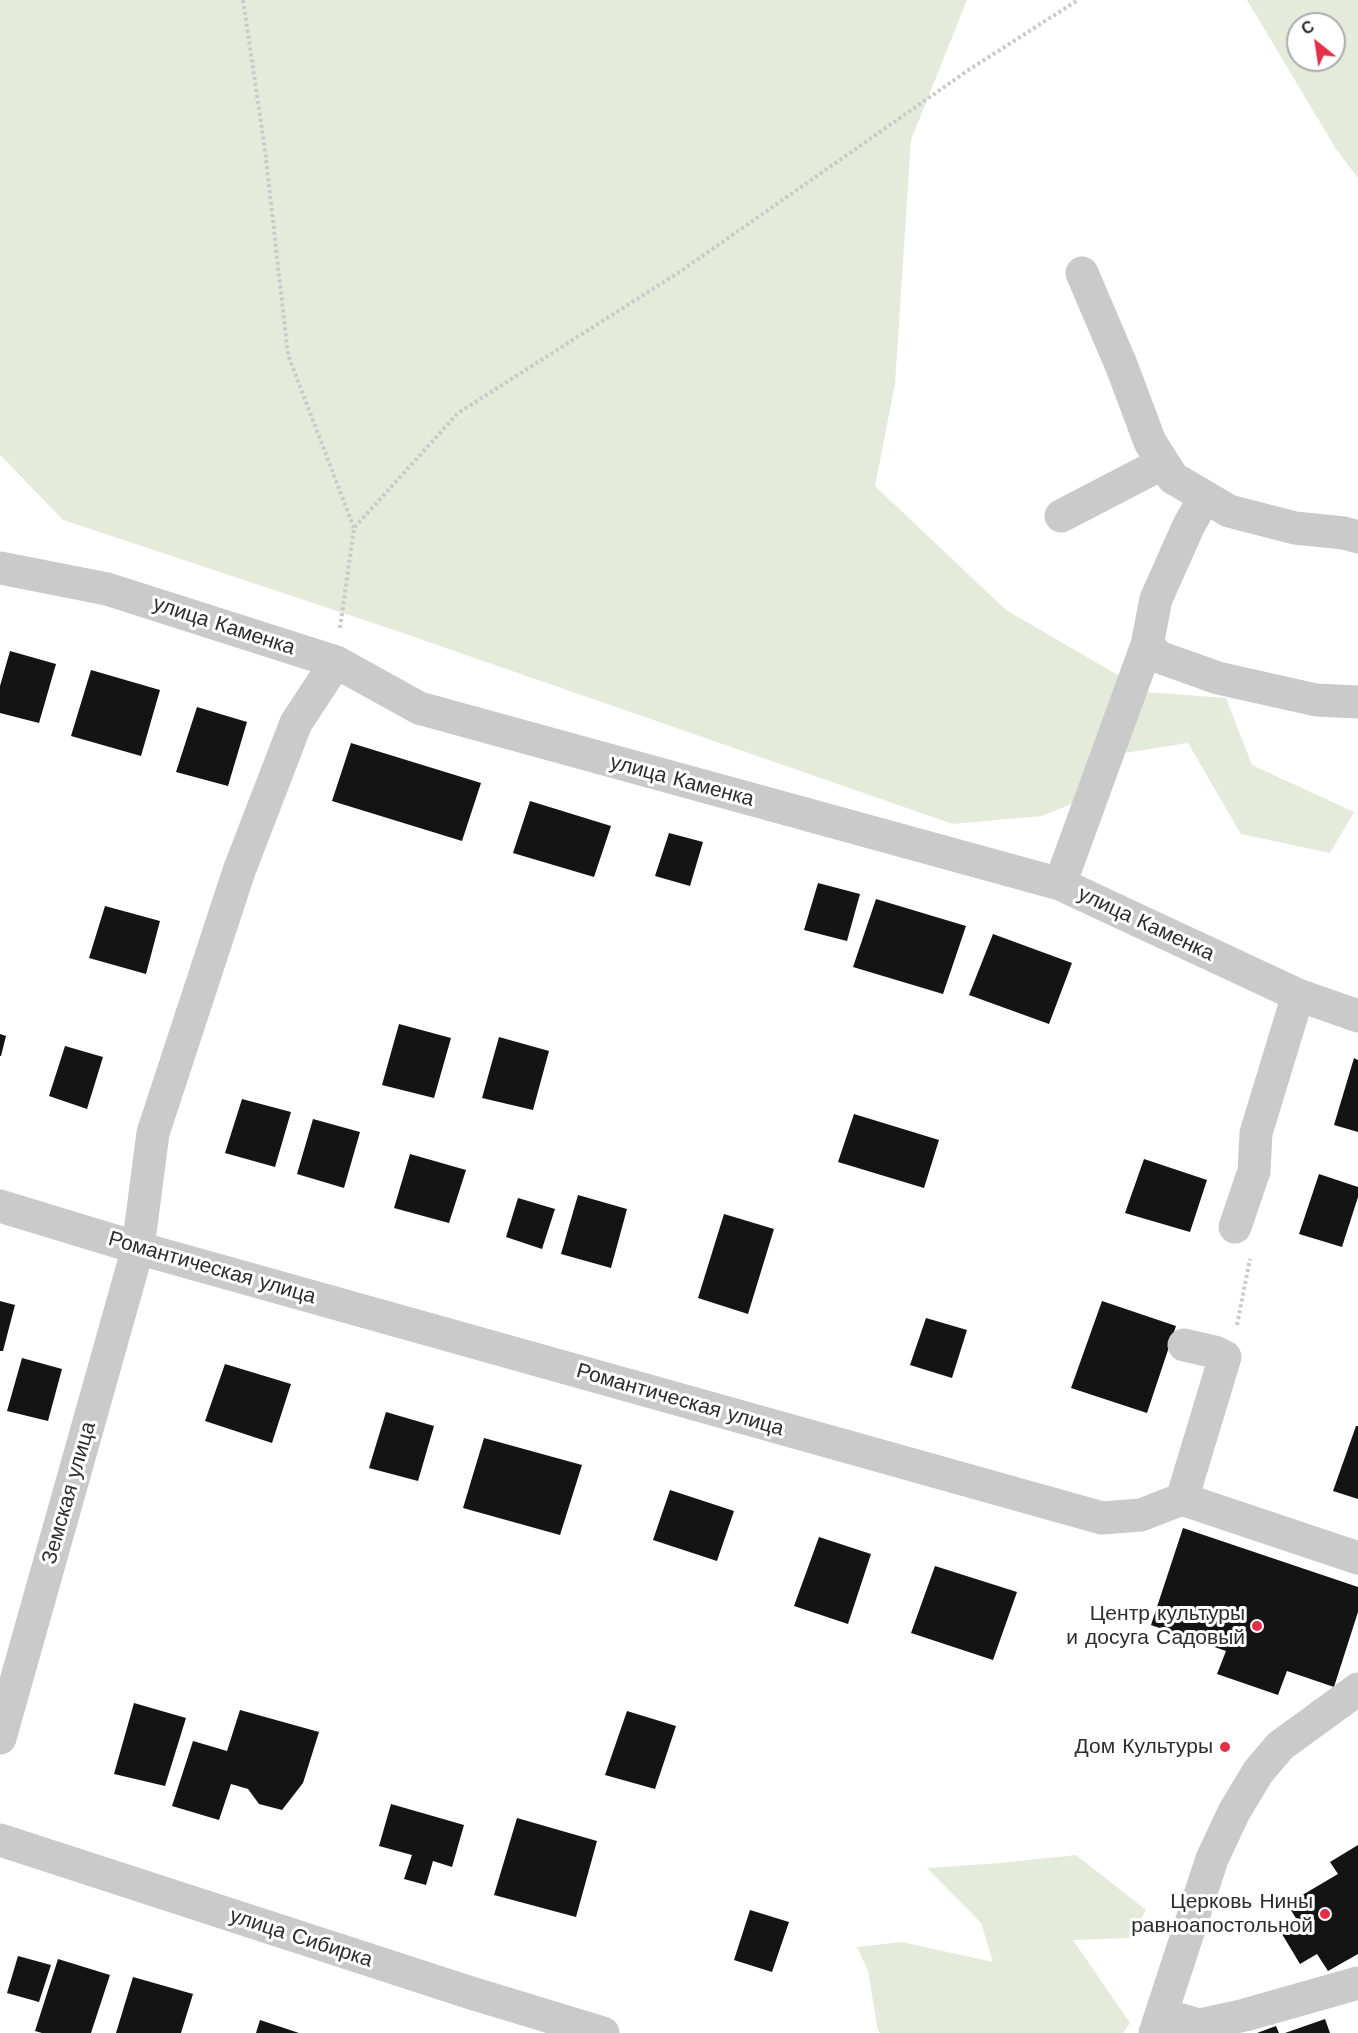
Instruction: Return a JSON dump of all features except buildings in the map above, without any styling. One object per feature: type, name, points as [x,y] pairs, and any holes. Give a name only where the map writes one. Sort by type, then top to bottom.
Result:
[{"type":"street","points":[[1082,273],[1122,367],[1150,442],[1173,478],[1230,511],[1295,528],[1344,533],[1358,537]]},
{"type":"street","points":[[1061,516],[1163,463]]},
{"type":"street","points":[[1060,884],[1146,645],[1156,598],[1189,525],[1205,497]]},
{"type":"street","name":"улица Каменка","points":[[0,568],[107,589],[336,662],[418,708],[1060,884],[1298,995],[1358,1016]]},
{"type":"street","points":[[1146,645],[1159,657],[1218,678],[1316,700],[1358,702]]},
{"type":"street","name":"Земская улица","points":[[0,1738],[138,1248],[153,1133],[239,871],[296,723],[336,662]]},
{"type":"street","points":[[1235,1227],[1254,1171],[1256,1133],[1298,995]]},
{"type":"street","name":"Романтическая улица","points":[[0,1206],[138,1248],[1102,1518],[1141,1515],[1182,1499]]},
{"type":"street","points":[[1184,1345],[1215,1352],[1225,1357],[1182,1499],[1358,1558]]},
{"type":"street","points":[[1358,1689],[1280,1746],[1258,1772],[1234,1812],[1212,1859],[1158,2024],[1199,2025],[1245,2015],[1358,1983]]},
{"type":"street","name":"улица Сибирка","points":[[0,1840],[468,1992],[603,2033]]},
{"type":"path","points":[[243,0],[265,150],[288,355],[354,528],[336,662]]},
{"type":"path","points":[[354,528],[458,413],[678,273],[970,69],[1078,0]]},
{"type":"path","points":[[1225,1357],[1236,1329],[1250,1256],[1247,1240],[1235,1227]]},
{"type":"green space","points":[[0,0],[967,0],[911,140],[895,384],[875,486],[1006,610],[1147,692],[1226,698],[1252,765],[1354,812],[1330,853],[1241,834],[1188,743],[1106,756],[1106,790],[1042,816],[953,824],[394,630],[63,520],[0,455]]},
{"type":"green space","points":[[1247,0],[1358,0],[1358,178],[1336,149],[1290,72],[1346,72],[1346,12],[1286,12],[1286,65]]},
{"type":"green space","points":[[1076,1855],[1146,1910],[1129,1938],[1073,1940],[1130,2023],[1123,2033],[880,2033],[878,2031],[868,1971],[857,1947],[902,1942],[993,1962],[981,1923],[927,1868]]},
{"type":"place","name":"Центр культуры и досуга Садовый","points":[[1257,1626]]},
{"type":"place","name":"Дом Культуры","points":[[1225,1747]]},
{"type":"place","name":"Церковь Нины равноапостольной","points":[[1325,1914]]}]
